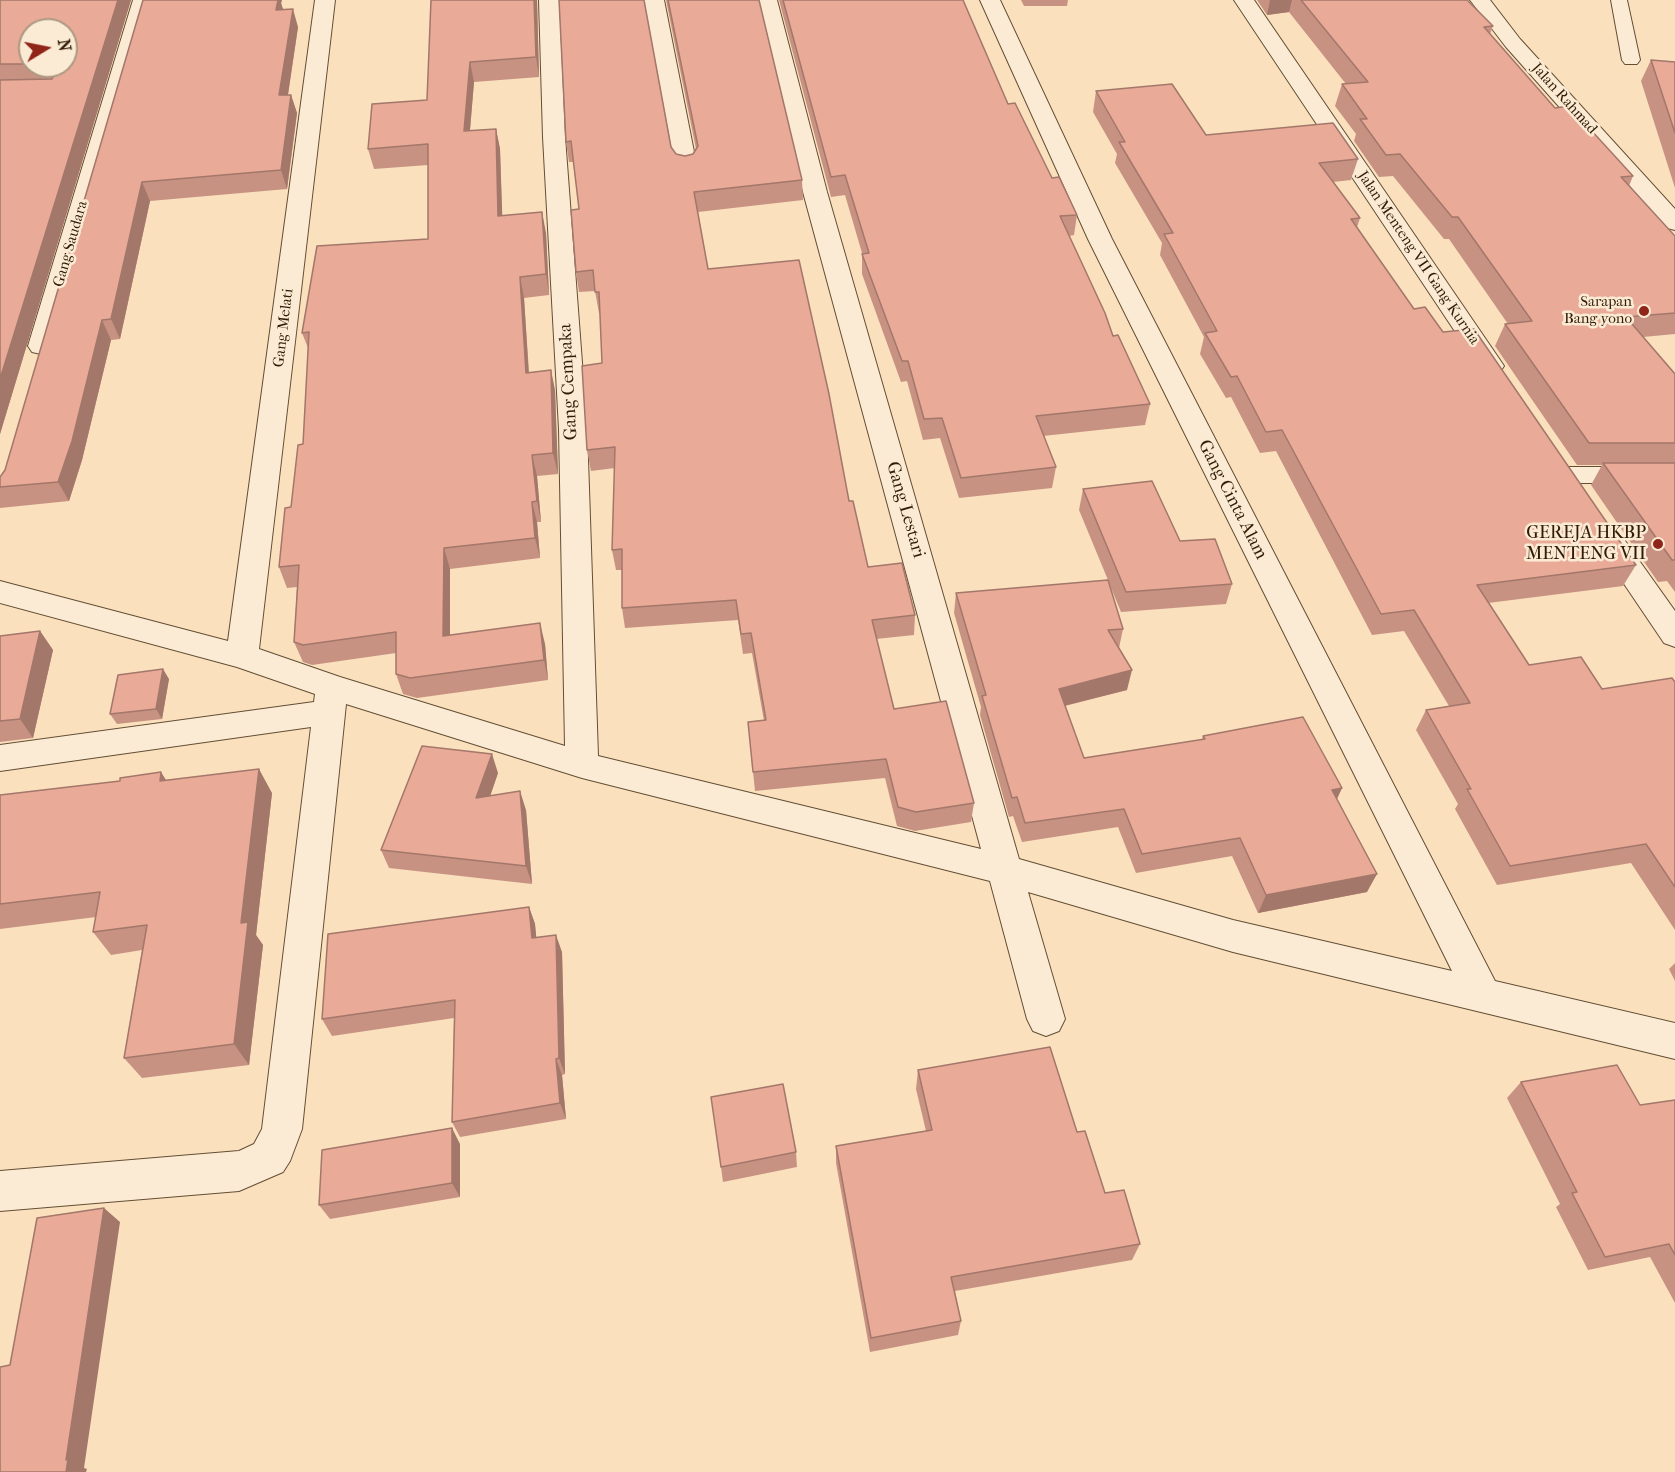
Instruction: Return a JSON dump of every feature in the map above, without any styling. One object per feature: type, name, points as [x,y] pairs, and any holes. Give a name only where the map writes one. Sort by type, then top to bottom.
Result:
[{"type":"street","name":"Gang Saudara","points":[[36,364],[143,0]]},
{"type":"street","name":"Gang Melati","points":[[242,656],[325,0]]},
{"type":"street","name":"Gang Cempaka","points":[[549,0],[554,137],[573,429],[582,765]]},
{"type":"street","points":[[654,0],[686,167]]},
{"type":"street","name":"Gang Lestari","points":[[767,0],[815,192],[1046,1019]]},
{"type":"street","name":"Gang Cinta Alam","points":[[990,0],[1100,239],[1483,995]]},
{"type":"street","name":"Jalan Menteng VII Gang Kurnia","points":[[1244,0],[1504,386]]},
{"type":"street","name":"Jalan Rahmad","points":[[1480,0],[1513,43],[1675,222]]},
{"type":"street","points":[[1558,465],[1675,635]]},
{"type":"street","points":[[0,592],[242,656],[331,700],[1006,870],[1233,936],[1675,1041]]},
{"type":"street","points":[[0,758],[331,700]]},
{"type":"street","points":[[0,1191],[239,1171],[271,1158],[277,1149],[282,1130],[331,700]]},
{"type":"lane","points":[[1619,0],[1631,60]]},
{"type":"lane","points":[[1558,465],[1675,475]]},
{"type":"building","points":[[0,0],[118,0],[0,379],[0,80],[78,78],[78,18],[18,18],[18,64],[0,64]]},
{"type":"building","points":[[143,0],[278,0],[276,10],[293,9],[279,95],[291,95],[281,170],[142,182],[111,319],[102,320],[72,441],[58,482],[0,487],[0,477],[5,470]]},
{"type":"building","points":[[431,0],[534,0],[536,57],[470,62],[464,131],[496,129],[498,216],[542,212],[546,274],[520,277],[526,373],[551,370],[553,453],[532,455],[537,501],[532,502],[535,538],[444,548],[443,636],[540,623],[544,660],[410,678],[396,674],[396,632],[303,645],[294,642],[299,565],[279,567],[285,508],[291,507],[298,445],[303,444],[309,332],[302,333],[317,246],[428,239],[428,144],[368,149],[372,104],[427,100]]},
{"type":"building","points":[[559,0],[644,0],[671,147],[676,154],[685,156],[693,154],[698,146],[668,0],[759,0],[802,180],[694,192],[708,269],[799,260],[829,394],[849,501],[853,501],[868,567],[902,563],[915,615],[872,620],[894,709],[946,701],[974,803],[916,812],[898,807],[886,759],[753,772],[748,722],[766,720],[751,633],[741,634],[736,600],[622,608],[622,549],[612,550],[615,447],[587,450],[582,366],[602,363],[599,292],[595,292],[593,270],[576,272],[571,210],[579,209],[571,141],[566,142]]},
{"type":"building","points":[[783,0],[963,0],[1008,104],[1015,103],[1052,178],[1059,177],[1077,215],[1060,216],[1105,313],[1113,336],[1118,335],[1150,404],[1036,416],[1056,467],[961,478],[942,418],[924,419],[908,361],[902,361],[862,254],[869,253],[845,175],[831,177]]},
{"type":"building","points":[[1301,0],[1467,0],[1493,26],[1484,27],[1555,108],[1569,106],[1633,176],[1621,177],[1675,236],[1675,313],[1626,317],[1675,374],[1675,443],[1589,443],[1505,324],[1532,321],[1458,217],[1452,217],[1400,154],[1386,155],[1360,119],[1367,119],[1342,84],[1368,82]]},
{"type":"building","points":[[1651,60],[1675,62],[1675,133]]},
{"type":"building","points":[[1172,84],[1206,135],[1333,123],[1358,159],[1319,163],[1360,218],[1351,219],[1414,309],[1425,307],[1443,332],[1474,329],[1636,565],[1477,585],[1529,665],[1581,657],[1602,689],[1672,678],[1675,682],[1675,887],[1646,844],[1510,866],[1467,789],[1471,789],[1426,710],[1470,703],[1414,610],[1381,614],[1282,430],[1266,432],[1237,376],[1231,377],[1205,333],[1217,331],[1164,234],[1173,233],[1119,142],[1125,142],[1096,91]]},
{"type":"building","points":[[1603,463],[1675,463],[1675,560],[1672,560]]},
{"type":"building","points":[[1152,481],[1180,541],[1215,539],[1232,584],[1126,592],[1083,489]]},
{"type":"building","points":[[1108,580],[1123,629],[1108,630],[1132,670],[1059,689],[1084,758],[1205,739],[1203,736],[1303,717],[1342,788],[1332,790],[1377,874],[1266,895],[1240,838],[1142,854],[1124,809],[1025,823],[1017,797],[1012,798],[982,696],[986,695],[956,593]]},
{"type":"building","points":[[40,631],[20,719],[0,721],[0,636]]},
{"type":"building","points":[[163,669],[156,709],[110,714],[118,675]]},
{"type":"building","points":[[422,746],[492,754],[476,798],[520,791],[526,866],[381,850]]},
{"type":"building","points":[[259,769],[241,923],[248,922],[234,1044],[124,1058],[147,925],[93,932],[100,892],[0,904],[0,795],[120,781],[120,778],[161,772],[160,781]]},
{"type":"building","points":[[529,907],[532,938],[556,935],[559,1058],[556,1059],[560,1103],[452,1122],[455,1000],[322,1019],[328,934]]},
{"type":"building","points":[[1050,1047],[1077,1132],[1085,1131],[1105,1193],[1124,1190],[1140,1244],[951,1277],[961,1321],[871,1338],[836,1146],[932,1130],[918,1070]]},
{"type":"building","points":[[1617,1065],[1640,1105],[1675,1100],[1675,1255],[1669,1244],[1605,1257],[1572,1193],[1577,1192],[1521,1082]]},
{"type":"building","points":[[783,1084],[796,1152],[721,1167],[711,1097]]},
{"type":"building","points":[[452,1128],[452,1183],[319,1205],[322,1150]]},
{"type":"building","points":[[104,1208],[66,1472],[0,1472],[0,1367],[10,1365],[37,1218]]},
{"type":"place","name":"Sarapan Bang yono","points":[[1644,311]]},
{"type":"place","name":"GEREJA HKBP MENTENG VII","points":[[1658,544]]}]
